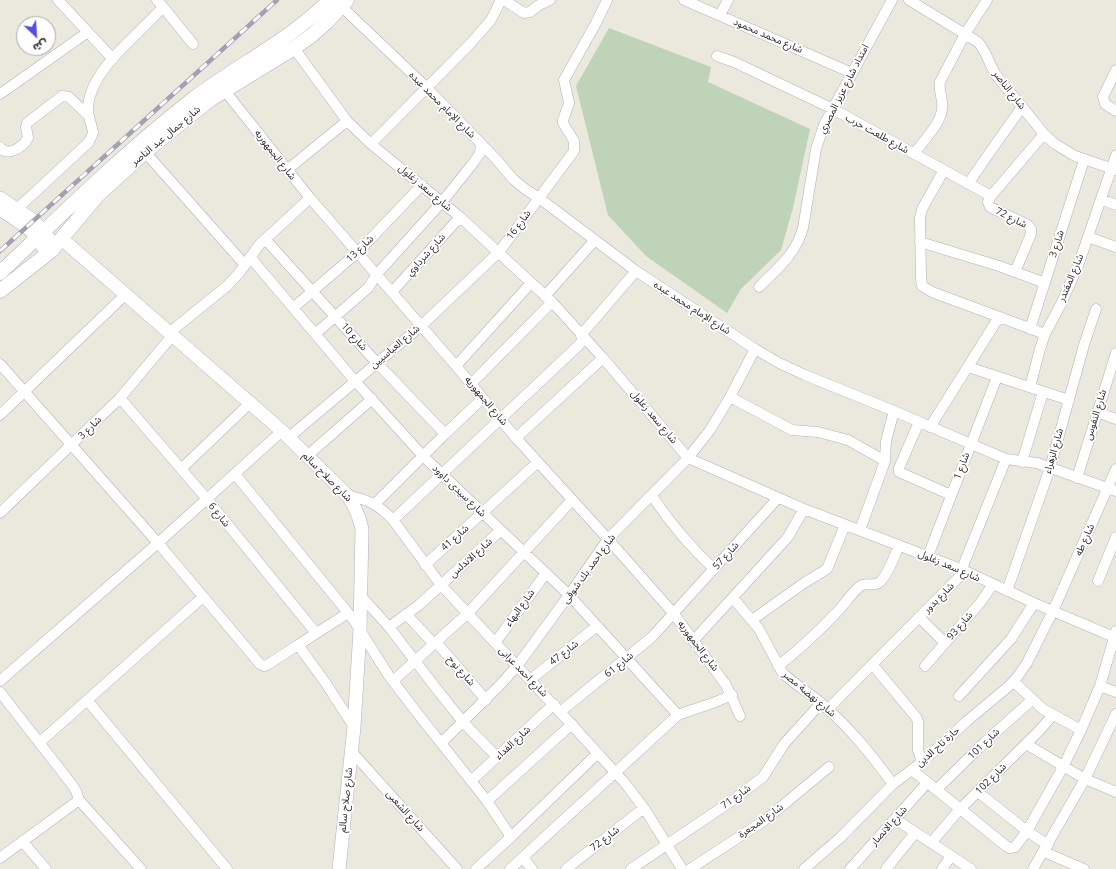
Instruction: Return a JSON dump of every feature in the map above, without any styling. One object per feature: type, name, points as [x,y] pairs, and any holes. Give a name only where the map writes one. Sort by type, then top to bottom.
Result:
[{"type":"main road","name":"شارع جمال عبد الناصر","points":[[0,291],[54,246],[98,195],[146,152],[225,90],[294,48],[316,31],[340,2]]},
{"type":"main road","name":"شارع جمال عبد الناصر","points":[[0,273],[138,144],[189,102],[217,81],[292,32],[311,17],[340,2]]},
{"type":"street","points":[[58,0],[113,59]]},
{"type":"street","points":[[371,144],[470,44],[491,20],[502,0],[524,13],[530,12],[539,5],[550,0]]},
{"type":"street","name":"شارع 16","points":[[499,252],[574,151],[574,141],[564,127],[563,120],[569,103],[564,80],[596,23],[607,0]]},
{"type":"street","name":"شارع محمد محمود","points":[[684,0],[852,72]]},
{"type":"street","points":[[720,15],[728,0]]},
{"type":"street","name":"امتداد شارع عزيز المصري","points":[[760,287],[795,249],[803,228],[816,149],[824,125],[892,0]]},
{"type":"street","name":"شارع الناصر","points":[[910,0],[978,42],[983,47],[993,70],[1022,107],[1044,134],[1062,149],[1084,160],[1114,169]]},
{"type":"street","points":[[914,154],[940,118],[942,109],[938,88],[940,82],[965,34],[987,0]]},
{"type":"street","name":"شارع الإمام محمد عبده","points":[[340,2],[426,87],[524,189],[539,198],[636,271],[755,350],[805,375],[1006,459],[1037,464],[1112,490]]},
{"type":"street","points":[[17,209],[89,142],[94,133],[89,116],[89,102],[94,86],[113,59],[160,4],[193,44]]},
{"type":"street","points":[[0,94],[88,32]]},
{"type":"street","name":"شارع سعد زغلول","points":[[294,48],[347,121],[371,144],[460,217],[548,299],[603,358],[688,458],[804,509],[963,570],[1034,603],[1115,635]]},
{"type":"street","name":"شارع طلعت حرب","points":[[717,56],[734,62],[833,109],[991,196]]},
{"type":"street","points":[[1116,70],[1103,97],[1105,104],[1116,111]]},
{"type":"street","name":"شارع الجمهوريه","points":[[225,90],[310,198],[456,366],[516,438],[674,614],[720,675],[732,695],[740,716]]},
{"type":"street","points":[[0,147],[6,152],[22,147],[28,138],[26,128],[27,123],[62,96],[68,97],[89,116]]},
{"type":"street","points":[[968,184],[1022,107]]},
{"type":"street","points":[[287,170],[347,121]]},
{"type":"street","name":"شارع 72","points":[[1015,272],[1031,234],[1031,229],[1028,225],[990,207],[988,202],[991,196],[1044,134]]},
{"type":"street","points":[[315,334],[368,288],[377,274],[442,202],[474,162],[480,153],[482,145]]},
{"type":"street","name":"شارع سيدى داوود","points":[[146,152],[247,261],[293,308],[355,381],[423,456],[569,595],[678,716]]},
{"type":"street","name":"شارع المقتدر","points":[[1030,387],[1045,334],[1070,285],[1114,169],[1116,155]]},
{"type":"street","name":"شارع 3","points":[[1030,329],[1084,160]]},
{"type":"street","points":[[944,170],[922,209],[920,218],[921,283],[924,288],[1045,334]]},
{"type":"street","name":"شارع 13","points":[[293,308],[358,252],[422,185]]},
{"type":"street","points":[[0,198],[34,221],[40,234]]},
{"type":"street","name":"شارع 3","points":[[0,513],[120,398],[171,334],[227,286],[265,239],[310,198]]},
{"type":"street","points":[[1102,199],[1116,205]]},
{"type":"street","points":[[0,209],[40,234]]},
{"type":"street","name":"شارع شرداوي","points":[[392,292],[460,217]]},
{"type":"street","name":"شارع صلاح سالم","points":[[40,234],[54,246],[125,294],[285,434],[347,495],[355,505],[360,516],[362,529],[360,630],[352,752],[339,869]]},
{"type":"street","points":[[1088,237],[1116,247]]},
{"type":"street","name":"شارع 10","points":[[265,239],[377,363],[446,434]]},
{"type":"street","points":[[471,384],[548,299],[595,240]]},
{"type":"street","points":[[920,242],[1045,283]]},
{"type":"street","name":"شارع العباسيين","points":[[0,681],[234,474],[355,381],[421,326],[499,252]]},
{"type":"street","points":[[393,520],[579,345],[582,341],[581,335],[636,271]]},
{"type":"street","points":[[456,366],[531,283]]},
{"type":"street","points":[[0,415],[125,294]]},
{"type":"street","name":"شارع الزهراء","points":[[1007,591],[1050,468],[1084,345],[1096,309]]},
{"type":"street","points":[[930,427],[999,317]]},
{"type":"street","name":"شارع احمد بك شوقى","points":[[441,743],[486,700],[517,666],[608,539],[688,458],[710,430],[730,397],[755,350]]},
{"type":"street","name":"شارع النفوس","points":[[1078,478],[1116,354]]},
{"type":"street","points":[[516,438],[603,358]]},
{"type":"street","points":[[0,364],[158,542],[256,660],[264,666],[272,663],[348,613]]},
{"type":"street","points":[[968,367],[1069,400]]},
{"type":"street","name":"شارع 1","points":[[928,556],[997,377]]},
{"type":"street","points":[[1022,462],[1043,392]]},
{"type":"street","points":[[730,397],[792,430],[818,432],[848,440],[885,461]]},
{"type":"street","name":"شارع 6","points":[[120,398],[181,469],[316,633]]},
{"type":"street","points":[[375,504],[483,398]]},
{"type":"street","points":[[307,456],[372,400]]},
{"type":"street","points":[[181,469],[250,403]]},
{"type":"street","points":[[860,530],[885,461],[886,441],[894,411]]},
{"type":"street","points":[[1097,412],[1116,419]]},
{"type":"street","points":[[919,422],[899,468],[899,472],[951,495]]},
{"type":"street","name":"شارع بدور","points":[[825,706],[872,664],[958,579],[963,570],[1006,459]]},
{"type":"street","name":"شارع 41","points":[[425,565],[538,462]]},
{"type":"street","name":"شارع طه","points":[[1053,611],[1112,490],[1116,470]]},
{"type":"street","points":[[234,474],[348,613],[393,682],[472,781],[511,837]]},
{"type":"street","name":"شارع احمد عرابى","points":[[347,495],[365,499],[385,511],[441,585],[616,773],[644,808],[682,869]]},
{"type":"street","points":[[652,496],[673,526],[694,551],[714,569]]},
{"type":"street","name":"شارع 57","points":[[674,614],[778,498]]},
{"type":"street","points":[[393,682],[467,614],[572,500]]},
{"type":"street","points":[[694,640],[788,537],[804,509]]},
{"type":"street","points":[[752,620],[804,583],[827,569],[845,525]]},
{"type":"street","name":"شارع الاندلس","points":[[389,627],[419,605],[501,530]]},
{"type":"street","points":[[1098,581],[1116,537]]},
{"type":"street","points":[[778,666],[816,634],[860,586],[864,584],[879,583],[886,574],[899,545]]},
{"type":"street","name":"شارع البهاء","points":[[495,643],[546,573]]},
{"type":"street","name":"شارع 93","points":[[925,666],[980,603],[993,584]]},
{"type":"street","points":[[361,596],[389,627],[463,722],[497,757]]},
{"type":"street","points":[[39,743],[203,597]]},
{"type":"street","name":"شارع نهضة مصر","points":[[733,598],[752,620],[765,639],[778,666],[786,677],[825,706],[856,736],[893,784]]},
{"type":"street","points":[[959,696],[1011,639],[1034,603]]},
{"type":"street","name":"حارة تاج الدين","points":[[804,869],[840,837],[893,784],[922,762],[967,721],[1014,682],[1027,663],[1053,611]]},
{"type":"street","name":"شارع نوح","points":[[406,614],[435,643],[486,700]]},
{"type":"street","name":"شارع 61","points":[[557,708],[627,658],[674,614]]},
{"type":"street","points":[[919,617],[945,643]]},
{"type":"street","name":"شارع 47","points":[[530,680],[597,626]]},
{"type":"street","points":[[912,770],[1010,848],[1015,847],[1027,831],[1063,767],[1100,686],[1115,635]]},
{"type":"street","points":[[298,645],[354,726]]},
{"type":"street","points":[[872,664],[916,717],[918,722],[918,750],[922,762]]},
{"type":"street","points":[[1014,682],[1032,700],[1053,715],[1080,730]]},
{"type":"street","points":[[1100,686],[1116,692]]},
{"type":"street","points":[[0,692],[76,791],[79,800],[141,869]]},
{"type":"street","points":[[510,869],[678,716],[690,710],[713,704],[732,695]]},
{"type":"street","points":[[87,700],[226,869]]},
{"type":"street","name":"شارع 101","points":[[936,790],[1032,700]]},
{"type":"street","name":"شارع 71","points":[[631,869],[734,800],[763,778],[784,744],[825,706]]},
{"type":"street","name":"شارع الفداء","points":[[472,781],[497,757],[557,708]]},
{"type":"street","points":[[1033,869],[1046,849],[1085,779],[1116,714]]},
{"type":"street","name":"شارع 102","points":[[931,843],[960,809],[1026,744],[1053,715]]},
{"type":"street","points":[[487,801],[572,724]]},
{"type":"street","points":[[1026,744],[1085,779],[1116,792]]},
{"type":"street","name":"شارع الشعبى","points":[[352,752],[456,869]]},
{"type":"street","points":[[476,869],[598,753]]},
{"type":"street","name":"شارع المجعرة","points":[[690,869],[764,820],[829,767]]},
{"type":"street","name":"شارع الانصار","points":[[850,869],[927,783]]},
{"type":"street","points":[[978,792],[1027,831],[1046,849],[1084,869]]},
{"type":"street","points":[[0,858],[79,800]]},
{"type":"street","name":"شارع 72","points":[[566,869],[644,808]]},
{"type":"street","points":[[895,819],[971,869]]},
{"type":"street","points":[[886,869],[915,833]]},
{"type":"street","points":[[22,841],[46,869]]},
{"type":"street","points":[[942,869],[951,856]]},
{"type":"street","points":[[523,858],[532,869]]},
{"type":"green space","points":[[609,28],[711,67],[708,82],[810,129],[793,208],[781,250],[741,289],[727,313],[646,256],[608,215],[576,86]]},
{"type":"railway","points":[[0,251],[277,0]]}]
